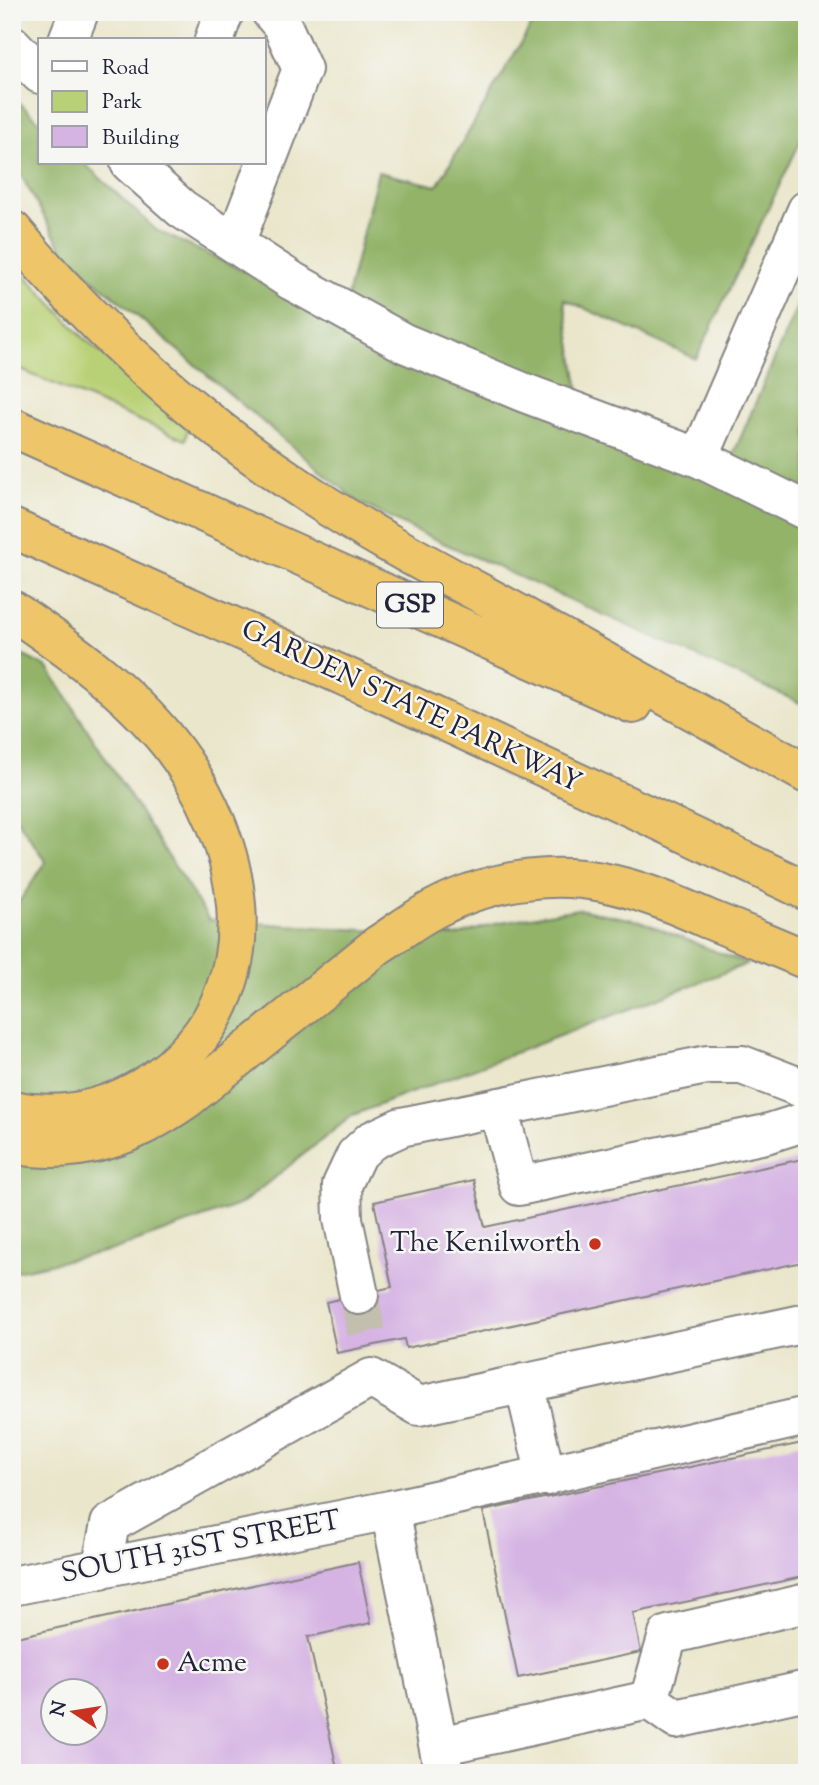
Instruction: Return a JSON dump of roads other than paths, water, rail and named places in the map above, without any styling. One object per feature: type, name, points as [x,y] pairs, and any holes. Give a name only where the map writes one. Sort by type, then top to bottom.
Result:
[{"type":"highway","points":[[12,230],[73,297],[153,376],[279,474],[395,546],[807,774]]},
{"type":"highway","name":"GSP","points":[[12,428],[558,669],[807,784]]},
{"type":"highway","name":"GARDEN STATE PARKWAY","points":[[12,528],[416,708],[807,891]]},
{"type":"highway","points":[[12,610],[93,670],[133,704],[161,733],[183,762],[206,803],[224,845],[235,889],[237,922],[235,954],[222,998],[198,1038],[167,1070],[132,1094],[89,1110],[60,1114],[12,1110]]},
{"type":"highway","points":[[12,1144],[39,1148],[84,1146],[109,1140],[147,1124],[188,1098],[377,945],[455,899],[514,882],[558,877],[600,881],[623,887],[676,905],[807,960]]},
{"type":"street","points":[[69,38],[79,12]]},
{"type":"street","points":[[215,38],[224,12]]},
{"type":"street","points":[[266,162],[302,69],[282,25],[271,12]]},
{"type":"street","points":[[12,45],[38,72]]},
{"type":"street","points":[[133,164],[164,176],[182,209],[292,281],[404,343],[525,393],[699,458],[807,511]]},
{"type":"street","points":[[235,243],[265,164]]},
{"type":"street","points":[[699,458],[807,211]]},
{"type":"street","points":[[359,1295],[343,1219],[342,1185],[356,1154],[370,1141],[401,1127],[707,1065],[742,1065],[807,1090]]},
{"type":"street","points":[[498,1107],[519,1186],[766,1134],[807,1121]]},
{"type":"street","points":[[101,1569],[110,1524],[370,1362],[419,1406],[807,1323]]},
{"type":"street","points":[[524,1383],[546,1476]]},
{"type":"street","name":"SOUTH 31ST STREET","points":[[12,1586],[390,1510],[807,1416]]},
{"type":"street","points":[[390,1510],[441,1759],[649,1700]]},
{"type":"street","points":[[649,1700],[668,1635],[807,1603]]},
{"type":"street","points":[[649,1700],[676,1719],[807,1690]]},
{"type":"tunnel","points":[[359,1295],[369,1346]]},
{"type":"place","name":"The Kenilworth","points":[[595,1244]]},
{"type":"place","name":"Acme","points":[[163,1664]]}]
